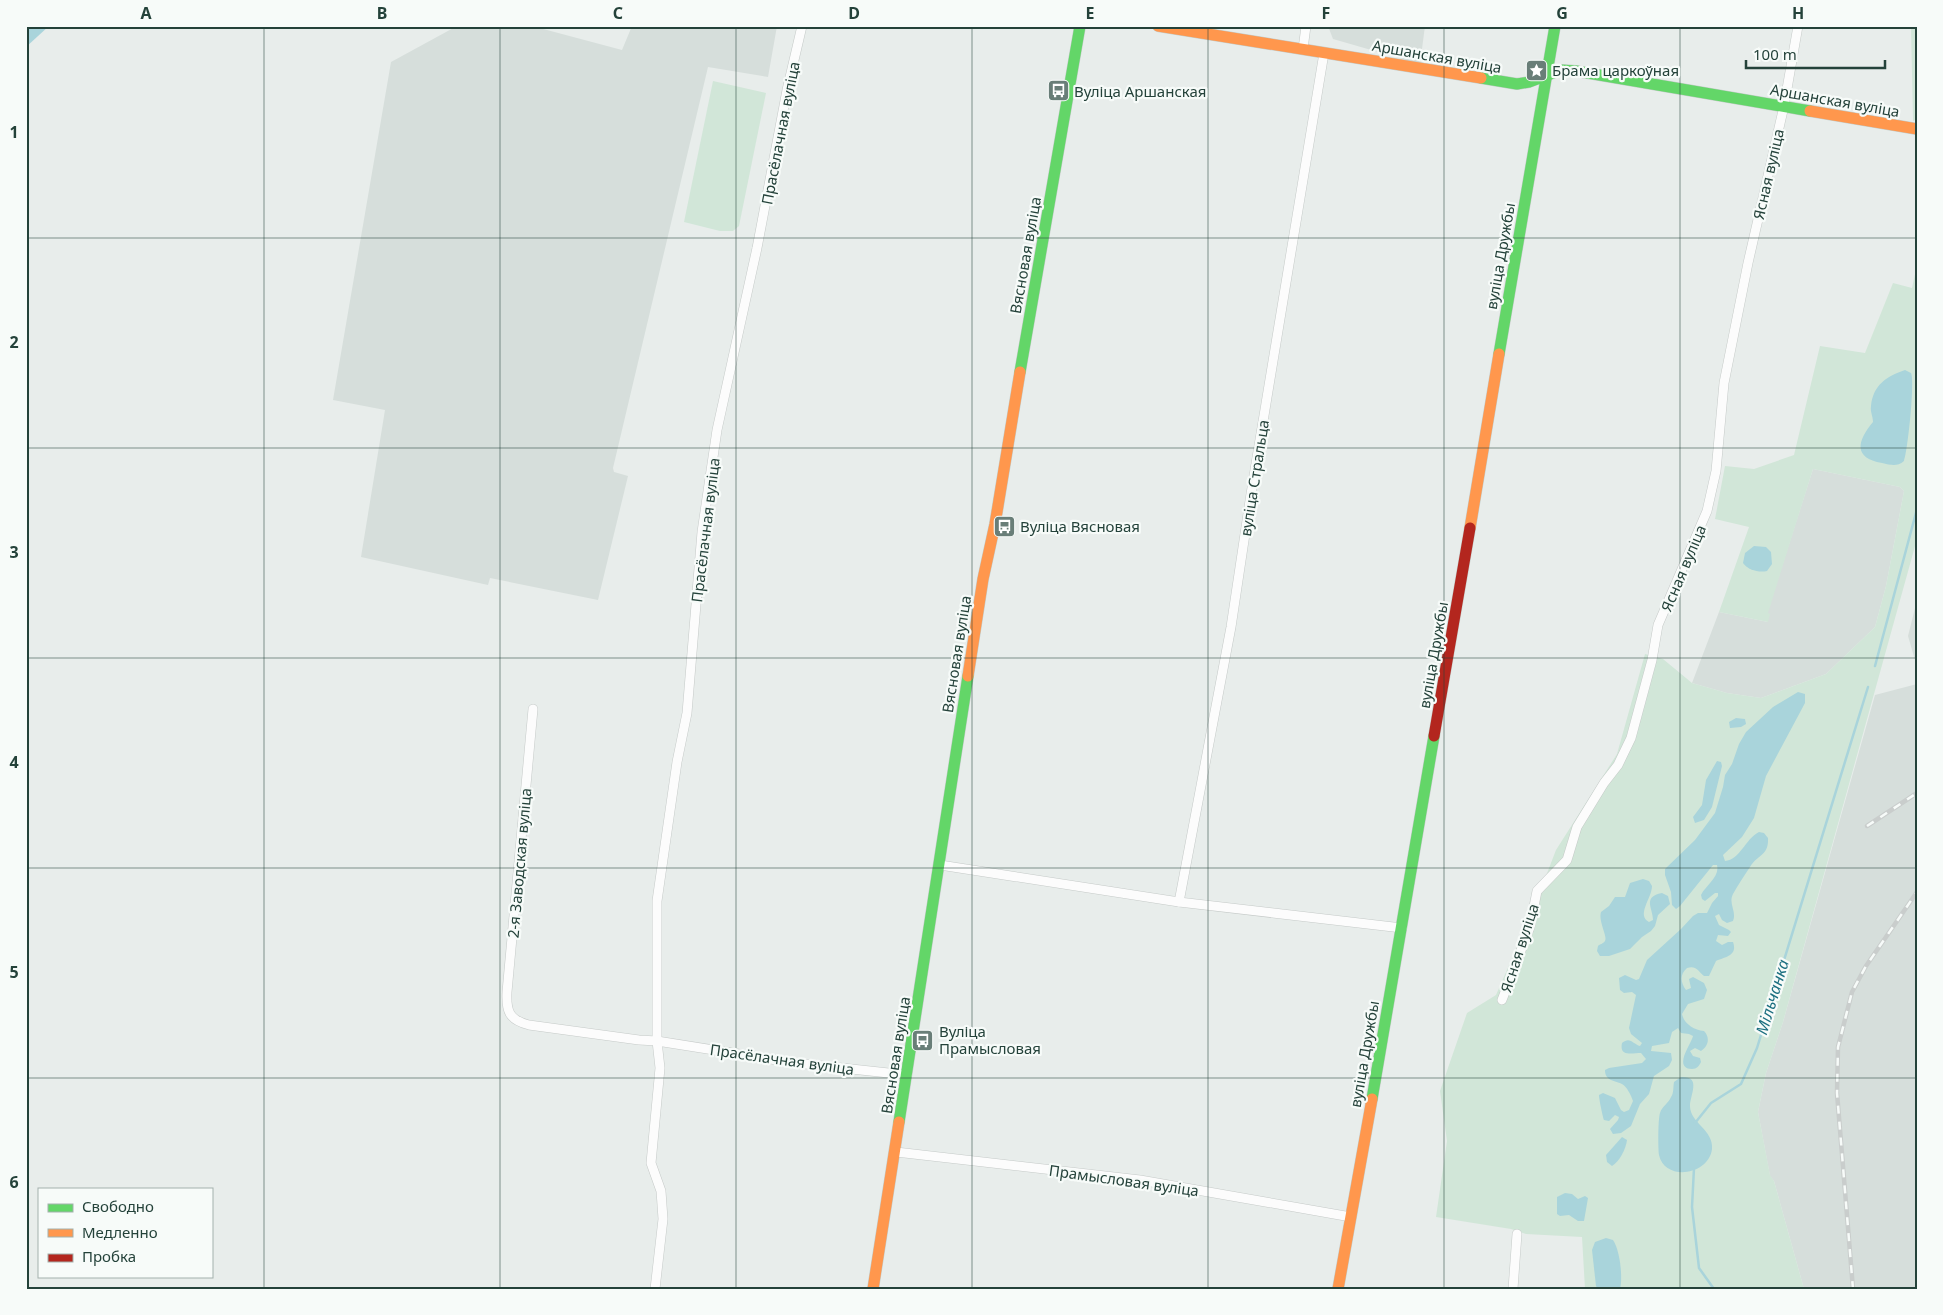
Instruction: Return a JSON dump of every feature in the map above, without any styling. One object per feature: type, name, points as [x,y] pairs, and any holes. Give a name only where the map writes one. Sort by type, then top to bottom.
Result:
[{"type":"street","name":"Прасёлачная вуліца","points":[[655,1289],[663,1219],[661,1191],[651,1163],[660,1068],[657,1041],[657,901],[677,762],[687,713],[702,532],[717,430],[755,257],[787,90],[802,26]]},
{"type":"street","name":"Вясновая вуліца","points":[[874,1289],[983,579],[995,524],[1003,468],[1080,26]]},
{"type":"street","name":"Аршанская вуліца","points":[[1158,26],[1517,84],[1546,77],[1561,70],[1576,71],[1917,129]]},
{"type":"street","points":[[1303,50],[1306,26]]},
{"type":"street","name":"вуліца Дружбы","points":[[1338,1289],[1402,928],[1555,26]]},
{"type":"street","name":"Ясная вуліца","points":[[1502,1000],[1530,927],[1537,891],[1567,860],[1577,827],[1604,783],[1618,765],[1627,747],[1638,716],[1652,660],[1658,626],[1707,511],[1716,471],[1724,383],[1748,263],[1784,106],[1798,26]]},
{"type":"street","name":"вуліца Стральца","points":[[1179,902],[1231,627],[1250,494],[1324,52]]},
{"type":"street","name":"2-я Заводская вуліца","points":[[533,709],[506,992],[506,1005],[510,1016],[519,1022],[529,1025],[657,1041]]},
{"type":"street","points":[[940,865],[1179,902],[1402,928]]},
{"type":"street","name":"Прасёлачная вуліца","points":[[657,1041],[796,1063],[907,1076]]},
{"type":"street","name":"Прамысловая вуліца","points":[[896,1152],[1140,1180],[1351,1217]]},
{"type":"street","points":[[1513,1289],[1517,1234]]},
{"type":"shaded area","points":[[457,26],[532,26],[622,50],[632,26],[777,26],[768,77],[708,67],[613,468],[614,472],[628,476],[598,600],[490,578],[488,585],[361,557],[385,410],[333,400],[391,62]]},
{"type":"shaded area","points":[[1328,26],[1425,26],[1420,64],[1333,39]]},
{"type":"shaded area","points":[[1813,469],[1900,487],[1904,491],[1886,586],[1875,627],[1826,674],[1761,698],[1727,693],[1692,683],[1719,612],[1768,622],[1767,613]]},
{"type":"shaded area","points":[[1917,600],[1917,667],[1908,636]]},
{"type":"shaded area","points":[[1917,684],[1917,1289],[1804,1289],[1774,1181],[1770,1176],[1758,1112],[1766,1073],[1783,1022],[1875,695]]},
{"type":"green space","points":[[1911,26],[1917,26],[1917,119],[1913,121]]},
{"type":"green space","points":[[713,81],[766,93],[739,226],[733,231],[720,231],[684,222]]},
{"type":"green space","points":[[1917,265],[1917,539],[1783,1022],[1766,1073],[1758,1112],[1770,1175],[1774,1181],[1804,1289],[1585,1289],[1582,1237],[1526,1234],[1511,1229],[1436,1217],[1447,1141],[1440,1091],[1467,1013],[1496,995],[1529,920],[1556,850],[1617,754],[1645,654],[1663,659],[1692,683],[1727,693],[1761,698],[1826,674],[1875,627],[1886,586],[1904,491],[1900,487],[1813,469],[1768,613],[1770,614],[1768,622],[1719,612],[1749,527],[1715,519],[1725,466],[1754,469],[1794,455],[1820,346],[1865,353],[1893,283],[1912,288]]},
{"type":"water","points":[[28,26],[49,26],[26,47],[26,28]]},
{"type":"water","points":[[1905,370],[1911,373],[1912,401],[1904,461],[1894,465],[1873,461],[1862,453],[1861,448],[1861,442],[1873,422],[1872,399],[1882,382],[1892,375]]},
{"type":"water","points":[[1754,546],[1766,547],[1771,552],[1772,564],[1767,571],[1754,570],[1743,563],[1745,553]]},
{"type":"water","points":[[1798,692],[1805,694],[1805,703],[1766,776],[1754,818],[1742,837],[1723,855],[1725,861],[1735,857],[1750,839],[1759,832],[1764,833],[1768,838],[1765,852],[1753,863],[1733,894],[1731,901],[1734,914],[1733,921],[1727,923],[1722,920],[1719,914],[1715,916],[1719,925],[1731,932],[1728,936],[1718,935],[1716,941],[1722,945],[1733,942],[1734,950],[1730,955],[1716,961],[1709,976],[1704,976],[1693,967],[1687,968],[1682,975],[1682,981],[1686,990],[1691,988],[1689,979],[1693,977],[1704,983],[1707,990],[1704,999],[1688,1004],[1682,1014],[1687,1024],[1704,1031],[1707,1036],[1708,1041],[1704,1049],[1701,1051],[1695,1048],[1690,1051],[1693,1056],[1700,1058],[1701,1062],[1694,1069],[1686,1068],[1683,1060],[1693,1036],[1681,1033],[1678,1028],[1672,1032],[1669,1043],[1652,1046],[1651,1051],[1671,1053],[1672,1060],[1669,1066],[1654,1076],[1649,1094],[1640,1104],[1631,1126],[1621,1133],[1613,1134],[1610,1129],[1619,1117],[1615,1115],[1609,1121],[1604,1120],[1599,1095],[1603,1093],[1615,1098],[1624,1112],[1629,1110],[1633,1101],[1626,1087],[1610,1080],[1605,1074],[1605,1070],[1642,1063],[1646,1059],[1641,1053],[1627,1053],[1622,1050],[1622,1043],[1627,1040],[1640,1046],[1642,1043],[1631,1034],[1629,1028],[1636,995],[1632,992],[1624,993],[1620,990],[1619,978],[1625,975],[1636,980],[1639,979],[1647,960],[1693,916],[1698,913],[1707,913],[1718,896],[1718,893],[1715,893],[1705,901],[1701,895],[1716,873],[1717,865],[1713,865],[1676,909],[1672,905],[1665,869],[1695,840],[1715,813],[1725,775],[1746,732],[1773,707]]},
{"type":"water","points":[[1736,718],[1745,719],[1746,724],[1741,727],[1730,728],[1729,722]]},
{"type":"water","points":[[1717,761],[1721,762],[1722,766],[1712,807],[1704,820],[1695,823],[1693,817],[1702,805],[1706,780]]},
{"type":"water","points":[[1643,879],[1649,881],[1652,886],[1644,911],[1645,919],[1649,922],[1653,920],[1650,904],[1652,897],[1662,893],[1668,896],[1670,904],[1658,915],[1655,926],[1651,931],[1630,949],[1609,956],[1600,956],[1597,951],[1598,946],[1606,939],[1600,916],[1601,912],[1609,906],[1615,897],[1625,897],[1630,883]]},
{"type":"water","points":[[1681,1077],[1691,1080],[1693,1083],[1691,1112],[1712,1142],[1709,1158],[1703,1165],[1687,1172],[1669,1169],[1663,1164],[1659,1155],[1660,1113],[1672,1095],[1674,1082]]},
{"type":"water","points":[[1622,1137],[1627,1140],[1625,1147],[1620,1158],[1612,1166],[1607,1162],[1606,1155]]},
{"type":"water","points":[[1565,1193],[1572,1194],[1578,1199],[1585,1196],[1588,1198],[1584,1221],[1578,1221],[1569,1215],[1560,1216],[1557,1214],[1557,1197]]},
{"type":"water","points":[[1606,1238],[1613,1240],[1619,1257],[1621,1271],[1620,1289],[1598,1289],[1596,1286],[1592,1250],[1595,1242]]},
{"type":"waterway","name":"Мільчанка","points":[[1875,666],[1917,509]]},
{"type":"waterway","name":"Мільчанка","points":[[1695,1123],[1711,1103],[1741,1084],[1757,1048],[1868,687]]},
{"type":"waterway","name":"Мільчанка","points":[[1694,1168],[1692,1207],[1699,1268],[1714,1289]]},
{"type":"railway","points":[[1867,826],[1917,793]]},
{"type":"railway","points":[[1853,1289],[1837,1093],[1838,1047],[1852,992],[1866,966],[1917,892]]},
{"type":"traffic: fast","points":[[1020,372],[1080,26]]},
{"type":"traffic: fast","points":[[1499,354],[1555,26]]},
{"type":"traffic: fast","points":[[1481,78],[1517,84],[1529,82],[1561,70],[1576,71],[1810,111]]},
{"type":"traffic: fast","points":[[899,1122],[968,676]]},
{"type":"traffic: fast","points":[[1372,1099],[1434,736]]},
{"type":"traffic: slow","points":[[1158,26],[1481,78]]},
{"type":"traffic: slow","points":[[1810,111],[1917,129]]},
{"type":"traffic: slow","points":[[1470,528],[1499,354]]},
{"type":"traffic: slow","points":[[968,676],[983,579],[995,524],[1020,372]]},
{"type":"traffic: slow","points":[[1338,1289],[1372,1099]]},
{"type":"traffic: slow","points":[[873,1289],[899,1122]]},
{"type":"traffic: jam","points":[[1434,736],[1470,528]]},
{"type":"place","name":"Брама царкоўная","points":[[1536,70]]},
{"type":"place","name":"Вуліца Аршанская","points":[[1058,91]]},
{"type":"place","name":"Вуліца Вясновая","points":[[1004,526]]},
{"type":"place","name":"Вуліца Прамысловая","points":[[923,1040]]}]
